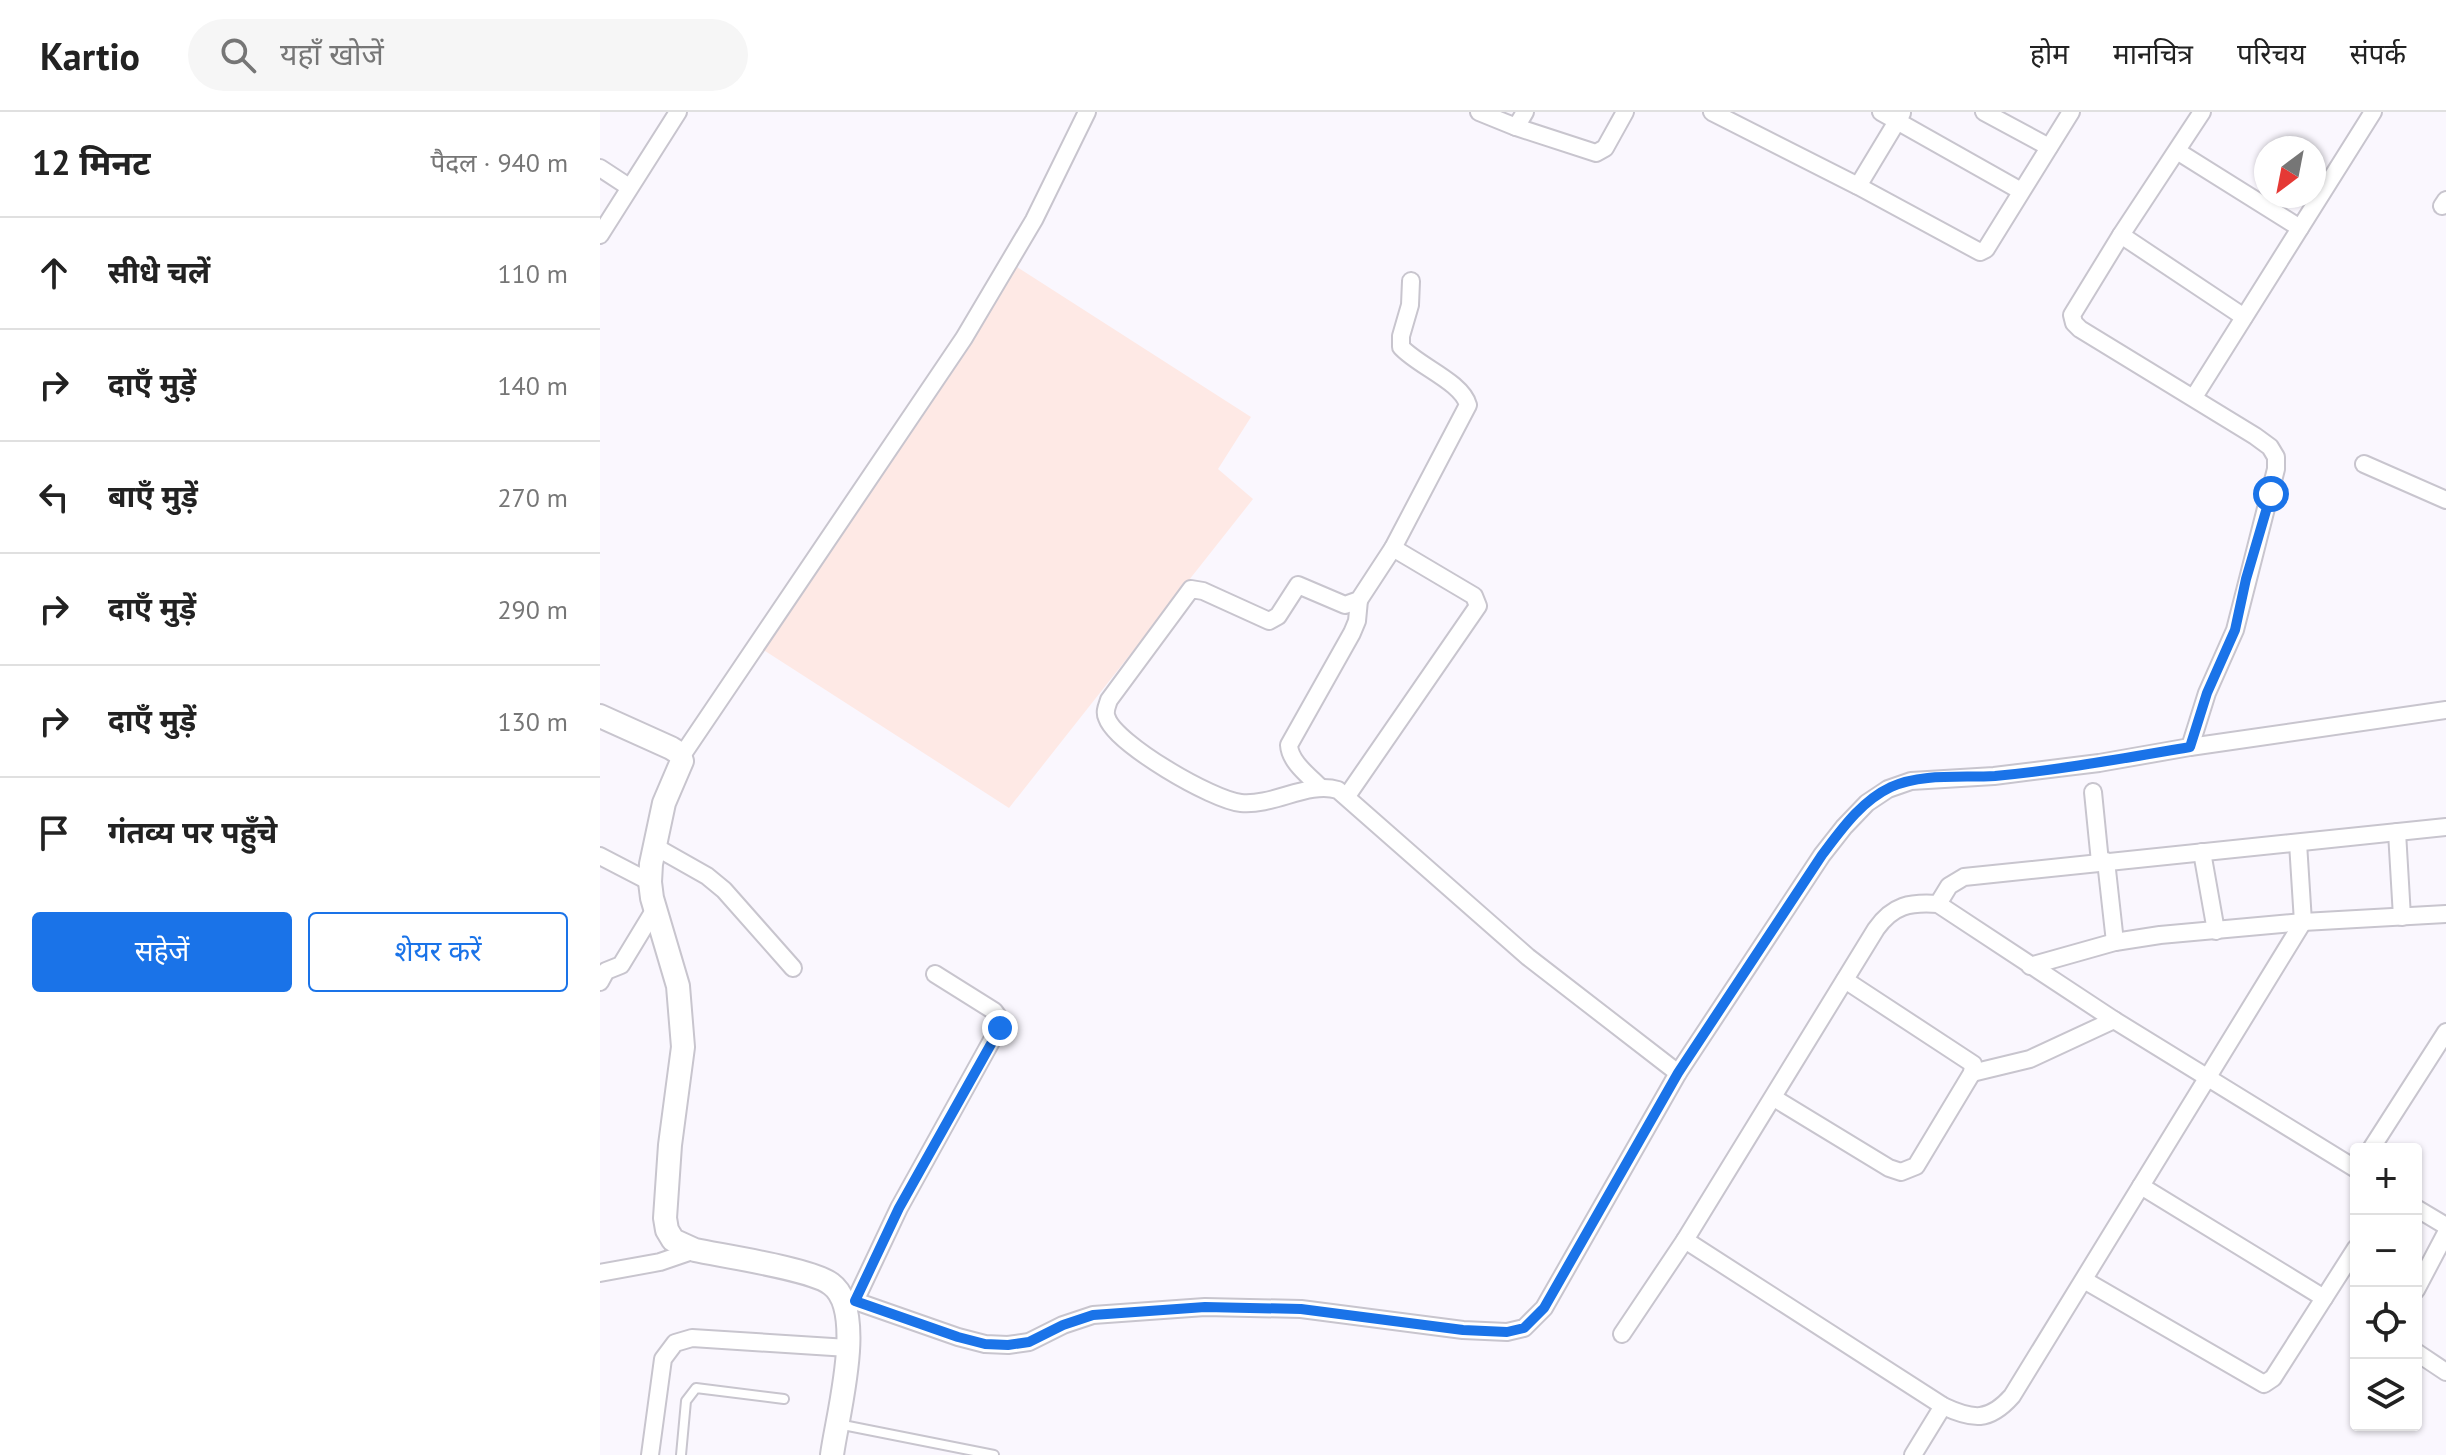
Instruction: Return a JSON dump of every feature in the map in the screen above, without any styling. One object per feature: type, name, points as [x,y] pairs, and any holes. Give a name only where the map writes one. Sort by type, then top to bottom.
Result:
[{"type":"street","points":[[600,235],[678,112]]},
{"type":"street","points":[[849,1320],[832,1285],[817,1277],[695,1250],[673,1240],[667,1230],[665,1218],[670,1145],[683,1047],[678,986],[650,882],[654,846],[664,803],[680,770],[681,757],[964,338],[1034,220],[1087,112]]},
{"type":"street","points":[[1479,112],[1596,153],[1605,148],[1625,112]]},
{"type":"street","points":[[1516,127],[1525,112]]},
{"type":"street","points":[[1712,112],[1980,252],[1986,249],[2071,112]]},
{"type":"street","points":[[1881,112],[1900,116],[2021,191]]},
{"type":"street","points":[[1984,112],[2049,147]]},
{"type":"street","points":[[2190,747],[2207,693],[2235,630],[2246,579],[2271,494],[2276,457],[2270,447],[2194,397],[2080,329],[2072,315],[2202,112]]},
{"type":"street","points":[[2194,397],[2373,112]]},
{"type":"street","points":[[1858,186],[1900,116]]},
{"type":"street","points":[[2177,151],[2300,228]]},
{"type":"street","points":[[600,168],[629,187]]},
{"type":"street","points":[[2121,235],[2244,317]]},
{"type":"street","points":[[1320,787],[1294,760],[1289,745],[1352,633],[1357,621],[1359,600],[1393,548],[1468,405],[1460,391],[1401,347],[1410,305],[1411,281]]},
{"type":"street","points":[[2364,464],[2446,500]]},
{"type":"street","points":[[1347,796],[1478,606],[1474,596],[1393,548]]},
{"type":"street","points":[[1359,600],[1345,605],[1298,585],[1278,616],[1269,621],[1203,591],[1191,589],[1109,700],[1107,719],[1147,756],[1194,786],[1227,800],[1240,803],[1280,799],[1320,787],[1338,790],[1528,957],[1678,1073]]},
{"type":"street","points":[[650,1455],[663,1359],[675,1343],[692,1338],[849,1320],[985,1344],[1008,1345],[1029,1342],[1063,1325],[1093,1315],[1205,1307],[1301,1309],[1463,1330],[1514,1331],[1524,1328],[1544,1308],[1678,1073],[1822,855],[1867,803],[1888,789],[1911,781],[1994,776],[2099,763],[2446,710]]},
{"type":"street","points":[[600,716],[671,748],[681,757]]},
{"type":"street","points":[[2093,792],[2115,942]]},
{"type":"street","points":[[1938,904],[1949,886],[1964,877],[2446,827]]},
{"type":"street","points":[[2397,832],[2402,917]]},
{"type":"street","points":[[1685,1240],[1943,1406],[1972,1417],[1989,1415],[2000,1409],[2012,1396],[2303,922],[2298,843]]},
{"type":"street","points":[[654,846],[707,876],[724,890],[793,968]]},
{"type":"street","points":[[2202,852],[2216,931]]},
{"type":"street","points":[[600,856],[650,882]]},
{"type":"street","points":[[1622,1334],[1685,1240],[1885,916],[1906,904],[1938,904],[2114,1020],[2350,1165]]},
{"type":"street","points":[[600,982],[606,971],[621,965],[655,909]]},
{"type":"street","points":[[2030,966],[2115,942],[2303,922],[2446,914]]},
{"type":"street","points":[[832,1455],[849,1320],[899,1208],[1002,1022],[994,1011],[935,974]]},
{"type":"street","points":[[1774,1098],[1889,1168],[1910,1171],[1972,1073],[1972,1062],[1845,980]]},
{"type":"street","points":[[1972,1073],[2039,1056],[2114,1020]]},
{"type":"street","points":[[2375,1143],[2446,1032]]},
{"type":"street","points":[[2141,1186],[2324,1298]]},
{"type":"street","points":[[2422,1212],[2446,1226]]},
{"type":"street","points":[[2418,1287],[2446,1233]]},
{"type":"street","points":[[600,1273],[648,1265],[695,1250]]},
{"type":"street","points":[[2084,1280],[2264,1384],[2273,1378],[2350,1257]]},
{"type":"street","points":[[2422,1356],[2446,1372]]},
{"type":"street","points":[[1913,1455],[1943,1406]]},
{"type":"lane","points":[[681,1455],[686,1401],[696,1388],[784,1399]]},
{"type":"lane","points":[[836,1424],[994,1455]]},
{"type":"shaded area","points":[[1017,267],[1251,417],[1218,469],[1253,499],[1009,808],[759,647]]},
{"type":"route","points":[[1000,1028],[899,1208],[855,1301],[958,1337],[985,1344],[1008,1345],[1029,1342],[1063,1325],[1093,1315],[1205,1307],[1301,1309],[1463,1330],[1507,1332],[1524,1328],[1544,1308],[1678,1073],[1822,855],[1867,803],[1888,789],[1911,781],[1994,776],[2099,763],[2190,747],[2207,693],[2235,630],[2246,579],[2271,494]]}]
